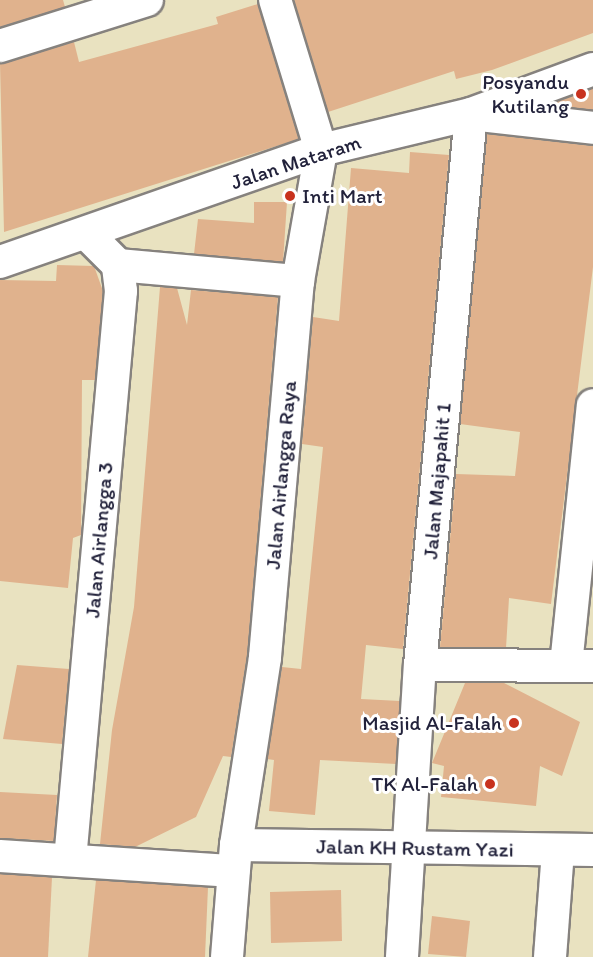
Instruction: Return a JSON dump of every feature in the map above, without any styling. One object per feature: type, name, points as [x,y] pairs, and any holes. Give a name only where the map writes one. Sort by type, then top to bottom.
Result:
[{"type":"street","points":[[0,46],[147,0]]},
{"type":"street","name":"Jalan Airlangga Raya","points":[[227,957],[235,858],[265,657],[298,281],[321,150],[274,0]]},
{"type":"street","name":"Jalan Mataram","points":[[0,262],[87,234],[321,150],[471,114],[593,69]]},
{"type":"street","points":[[471,114],[593,128]]},
{"type":"street","name":"Jalan Majapahit 1","points":[[402,957],[406,849],[420,664],[471,114]]},
{"type":"street","points":[[87,234],[118,265],[298,281]]},
{"type":"street","name":"Jalan Airlangga 3","points":[[70,860],[118,325],[118,265]]},
{"type":"street","points":[[420,664],[579,665],[593,405]]},
{"type":"street","name":"Jalan KH Rustam Yazi","points":[[0,856],[70,860],[235,858],[406,849],[593,850]]},
{"type":"street","points":[[550,957],[558,850]]},
{"type":"building","points":[[0,0],[63,0],[65,7],[0,27]]},
{"type":"building","points":[[294,0],[593,0],[593,33],[492,70],[456,79],[454,71],[328,112]]},
{"type":"building","points":[[258,4],[299,139],[4,232],[0,63],[74,42],[79,62],[218,24],[216,17]]},
{"type":"building","name":"Posyandu Kutilang","points":[[593,88],[593,110],[548,105]]},
{"type":"building","points":[[487,134],[593,146],[593,267],[551,604],[509,598],[506,648],[440,647],[456,474],[515,476],[520,432],[460,424]]},
{"type":"building","points":[[410,152],[449,155],[403,649],[366,645],[361,699],[400,701],[396,764],[320,760],[315,815],[269,811],[274,760],[267,759],[282,667],[301,669],[323,447],[302,444],[313,317],[339,321],[351,168],[409,173]]},
{"type":"building","points":[[254,202],[287,202],[283,262],[194,254],[198,219],[254,223]]},
{"type":"building","points":[[57,265],[94,266],[103,291],[95,380],[82,380],[81,535],[73,538],[68,588],[0,581],[0,280],[56,281]]},
{"type":"building","points":[[160,287],[177,288],[187,325],[191,290],[278,297],[247,655],[231,757],[223,756],[196,817],[135,847],[100,844],[112,730],[134,607]]},
{"type":"building","points":[[17,665],[69,669],[62,744],[3,739]]},
{"type":"building","points":[[465,683],[504,683],[580,722],[562,776],[540,766],[536,806],[441,797],[444,766],[432,763]]},
{"type":"building","points":[[0,792],[57,795],[54,841],[0,838]]},
{"type":"building","points":[[0,874],[52,877],[48,957],[0,957]]},
{"type":"building","points":[[96,880],[208,887],[205,957],[88,957]]},
{"type":"building","points":[[341,890],[342,941],[271,943],[270,892]]},
{"type":"building","points":[[432,916],[470,921],[466,957],[428,954]]},
{"type":"place","name":"Posyandu Kutilang","points":[[581,94]]},
{"type":"place","name":"Inti Mart","points":[[290,196]]},
{"type":"place","name":"Masjid Al-Falah","points":[[514,723]]},
{"type":"place","name":"TK Al-Falah","points":[[490,784]]}]
